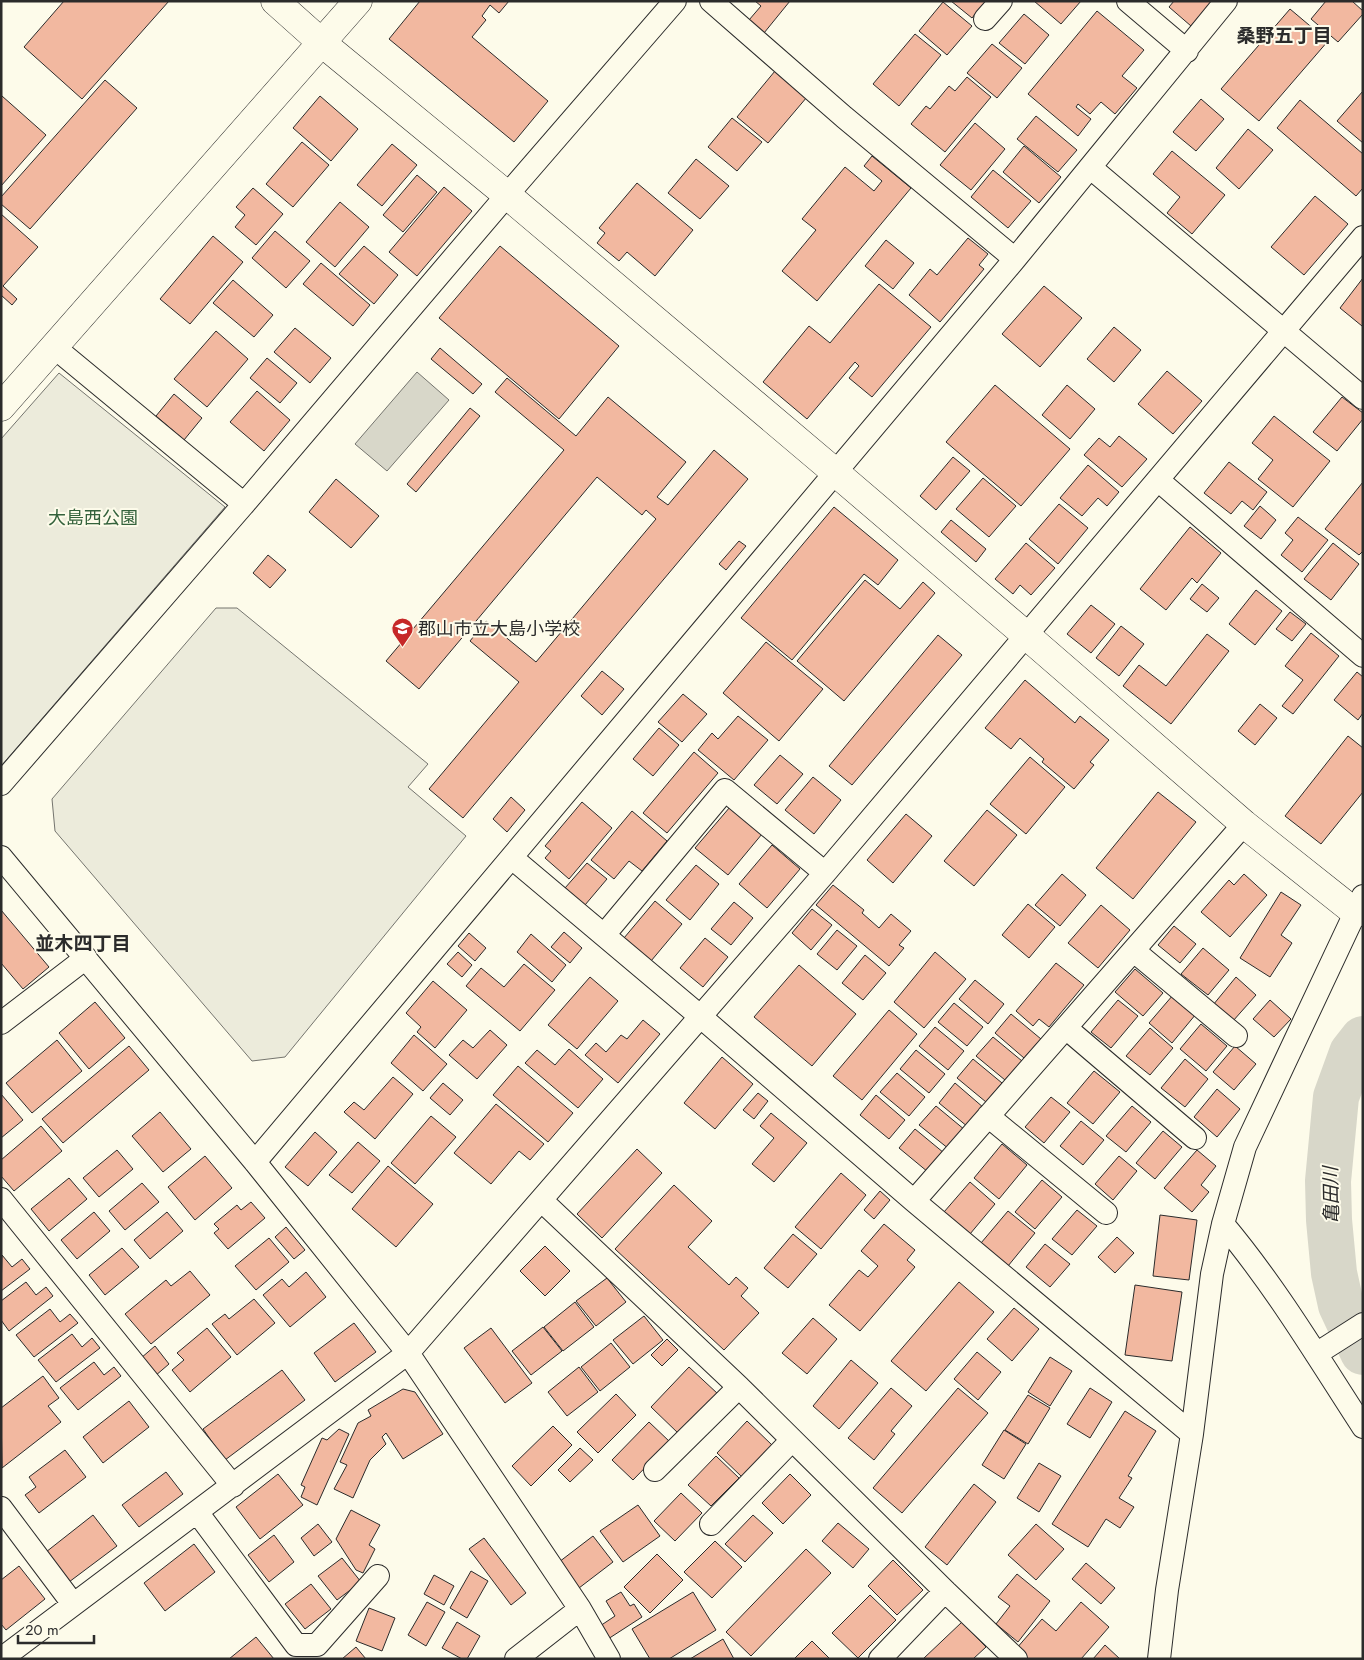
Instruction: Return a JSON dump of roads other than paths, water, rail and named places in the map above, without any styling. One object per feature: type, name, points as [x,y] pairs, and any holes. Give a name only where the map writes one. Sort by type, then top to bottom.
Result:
[{"type":"street","points":[[274,1],[835,472],[1244,824],[1359,904],[1245,1147],[1223,1224],[1212,1274],[1192,1434],[1167,1590],[1159,1659]]},
{"type":"street","points":[[1,407],[358,1]]},
{"type":"street","points":[[1,784],[675,1]]},
{"type":"street","points":[[711,1],[844,117],[1015,259]]},
{"type":"street","points":[[985,19],[1001,1]]},
{"type":"street","points":[[1128,1],[1186,51]]},
{"type":"street","points":[[256,1162],[1015,259],[1226,1]]},
{"type":"street","points":[[1091,168],[1363,398]]},
{"type":"street","points":[[1,1659],[408,1353],[825,873],[1363,237]]},
{"type":"street","points":[[54,347],[244,504]]},
{"type":"street","points":[[1158,480],[1363,656]]},
{"type":"street","points":[[604,935],[725,790],[825,873]]},
{"type":"street","points":[[914,1201],[1244,824]]},
{"type":"street","points":[[512,858],[701,1017],[914,1201],[1192,1434]]},
{"type":"street","points":[[2,860],[256,1162],[408,1353],[580,1609],[609,1659]]},
{"type":"street","points":[[1134,951],[1236,1036]]},
{"type":"street","points":[[1,1022],[86,958]]},
{"type":"street","points":[[1066,1028],[1195,1138]]},
{"type":"street","points":[[988,1116],[1106,1213]]},
{"type":"street","points":[[1,1199],[233,1486]]},
{"type":"street","points":[[541,1200],[740,1387],[1016,1659]]},
{"type":"street","points":[[1223,1224],[1250,1256],[1363,1427]]},
{"type":"street","points":[[1316,1354],[1363,1324]]},
{"type":"street","points":[[655,1470],[740,1387]]},
{"type":"street","points":[[711,1524],[792,1440]]},
{"type":"street","points":[[1,1508],[73,1604]]},
{"type":"street","points":[[197,1512],[296,1645],[317,1645],[378,1576]]},
{"type":"street","points":[[880,1659],[945,1591]]},
{"type":"street","points":[[516,1659],[580,1609]]},
{"type":"waterway","name":"亀田川","points":[[1363,1039],[1352,1053],[1336,1097],[1328,1181],[1329,1220],[1334,1273],[1341,1305],[1363,1352]]},
{"type":"place","name":"郡山市立大島小学校","points":[[402,648]]},
{"type":"district","name":"桑野五丁目","points":[[1284,35]]},
{"type":"district","name":"並木四丁目","points":[[83,943]]},
{"type":"park label","name":"大島西公園","points":[[93,518]]}]
